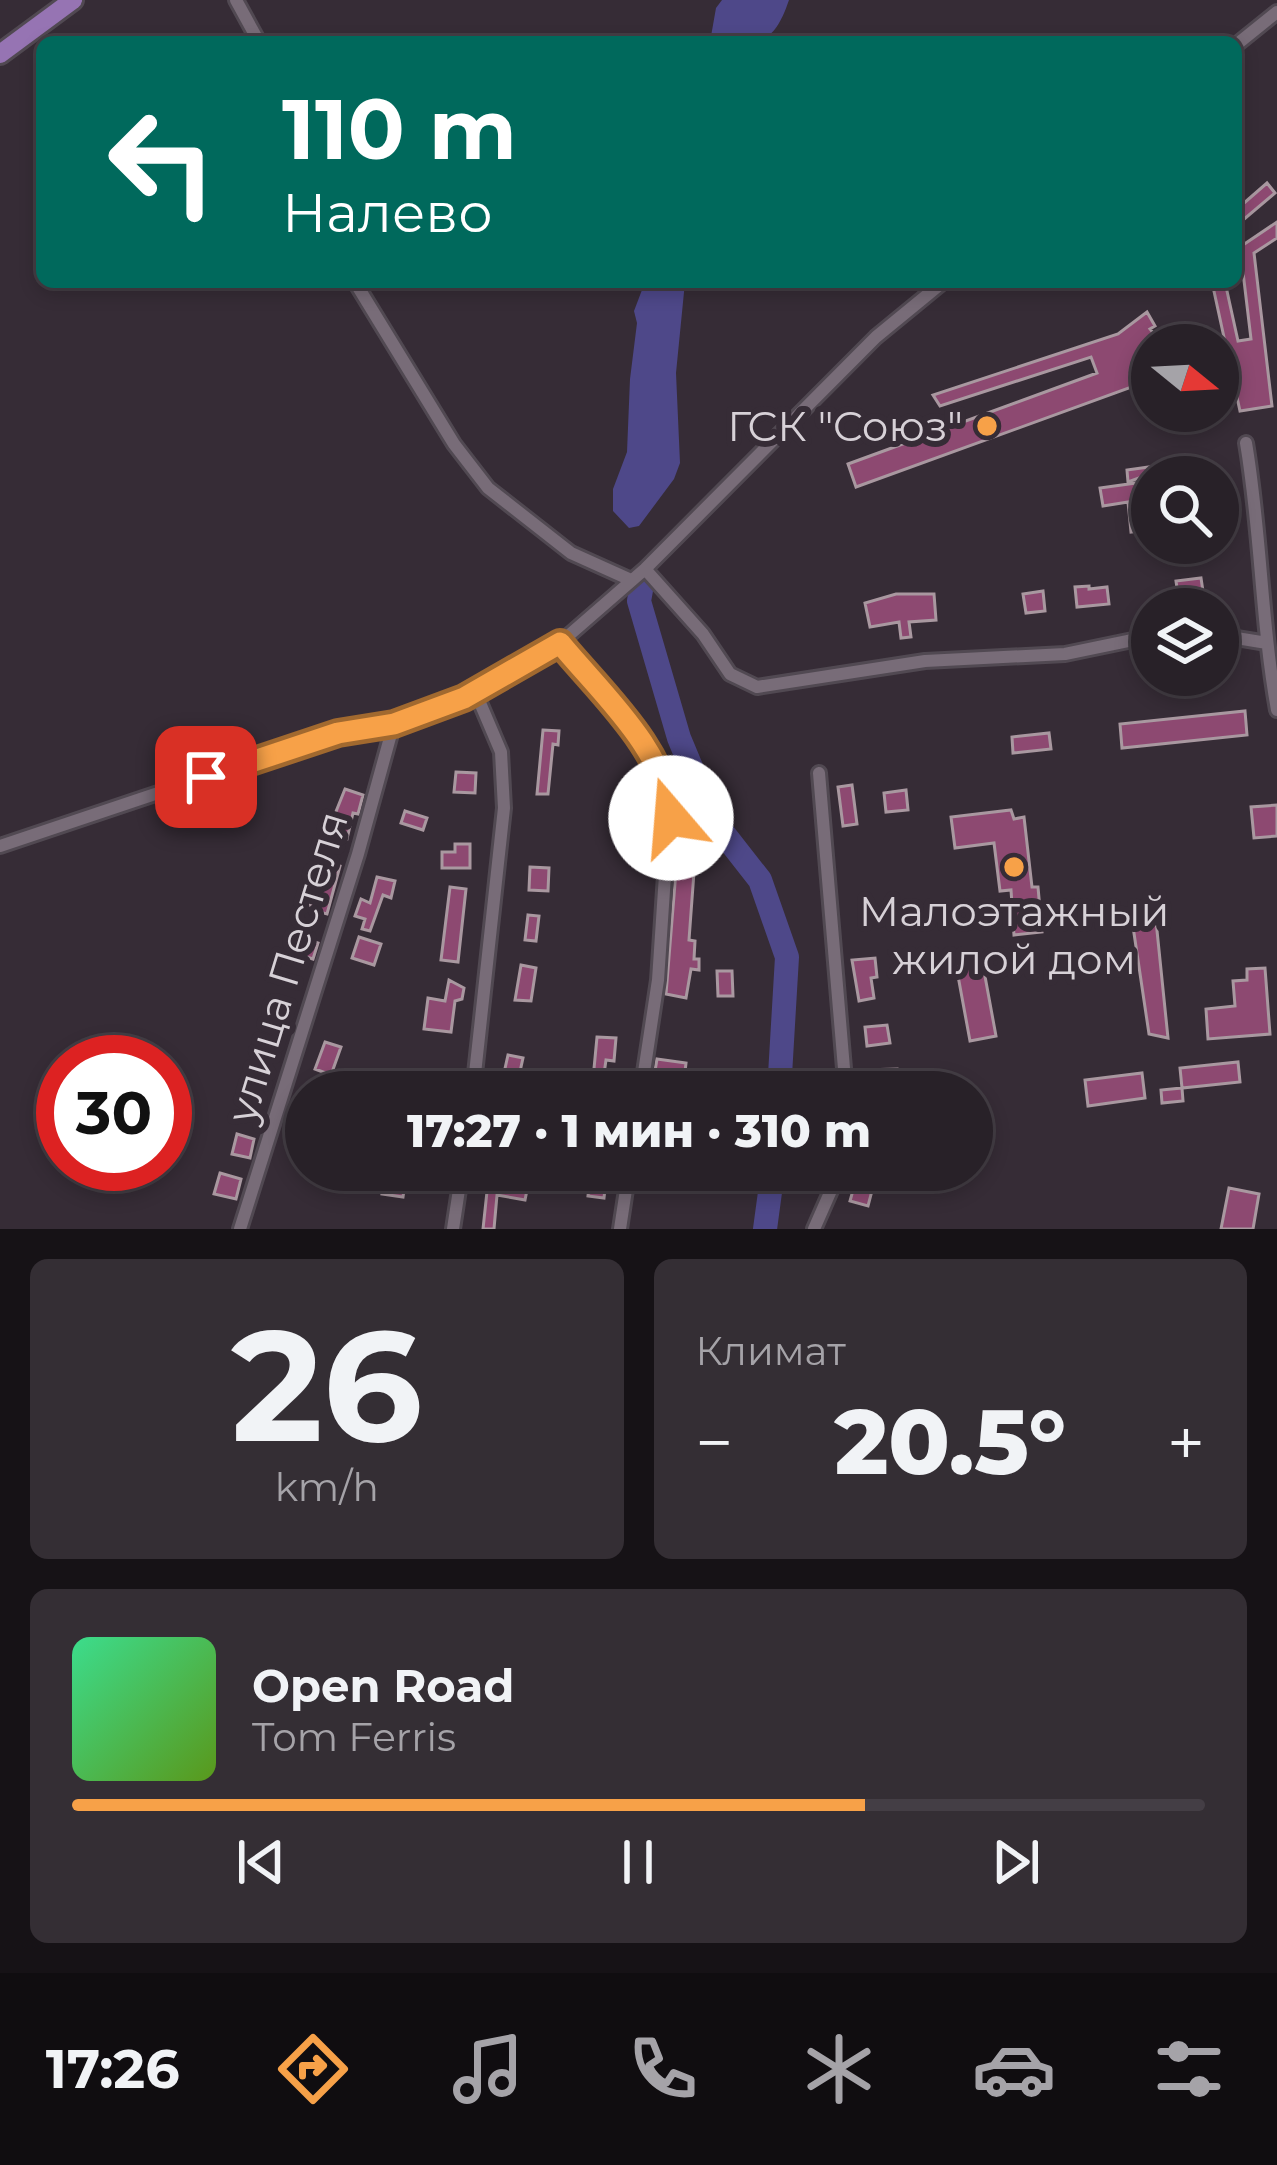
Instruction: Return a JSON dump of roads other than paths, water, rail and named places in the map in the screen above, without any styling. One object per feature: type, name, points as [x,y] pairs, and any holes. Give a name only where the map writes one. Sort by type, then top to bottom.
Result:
[{"type":"main road","points":[[0,54],[73,0]]},
{"type":"street","points":[[236,0],[256,36]]},
{"type":"street","points":[[1242,40],[1277,12]]},
{"type":"street","points":[[359,288],[454,445],[488,488],[571,553],[631,580]]},
{"type":"street","points":[[0,846],[338,733],[394,724],[475,692],[560,643],[645,569],[876,337],[936,288]]},
{"type":"street","points":[[1246,442],[1259,522],[1277,710]]},
{"type":"street","points":[[645,569],[704,634],[730,674],[758,687],[925,662],[1066,654],[1131,641]]},
{"type":"street","points":[[1239,638],[1267,643]]},
{"type":"street","points":[[560,643],[640,742],[666,782],[670,800],[658,980],[643,1071]]},
{"type":"street","points":[[475,692],[501,752],[504,808],[475,1071]]},
{"type":"street","name":"улица Пестеля","points":[[240,1229],[394,724]]},
{"type":"street","points":[[819,773],[844,1071]]},
{"type":"street","points":[[453,1229],[459,1191]]},
{"type":"street","points":[[620,1229],[626,1191]]},
{"type":"street","points":[[814,1229],[831,1191]]},
{"type":"waterway","points":[[641,590],[639,601],[679,738],[713,820],[760,880],[787,957],[780,1071]]},
{"type":"waterway","points":[[765,1229],[770,1191]]},
{"type":"place","name":"ГСК \"Союз\"","points":[[987,426]]},
{"type":"place","name":"Малоэтажный жилой дом","points":[[1014,867]]}]
